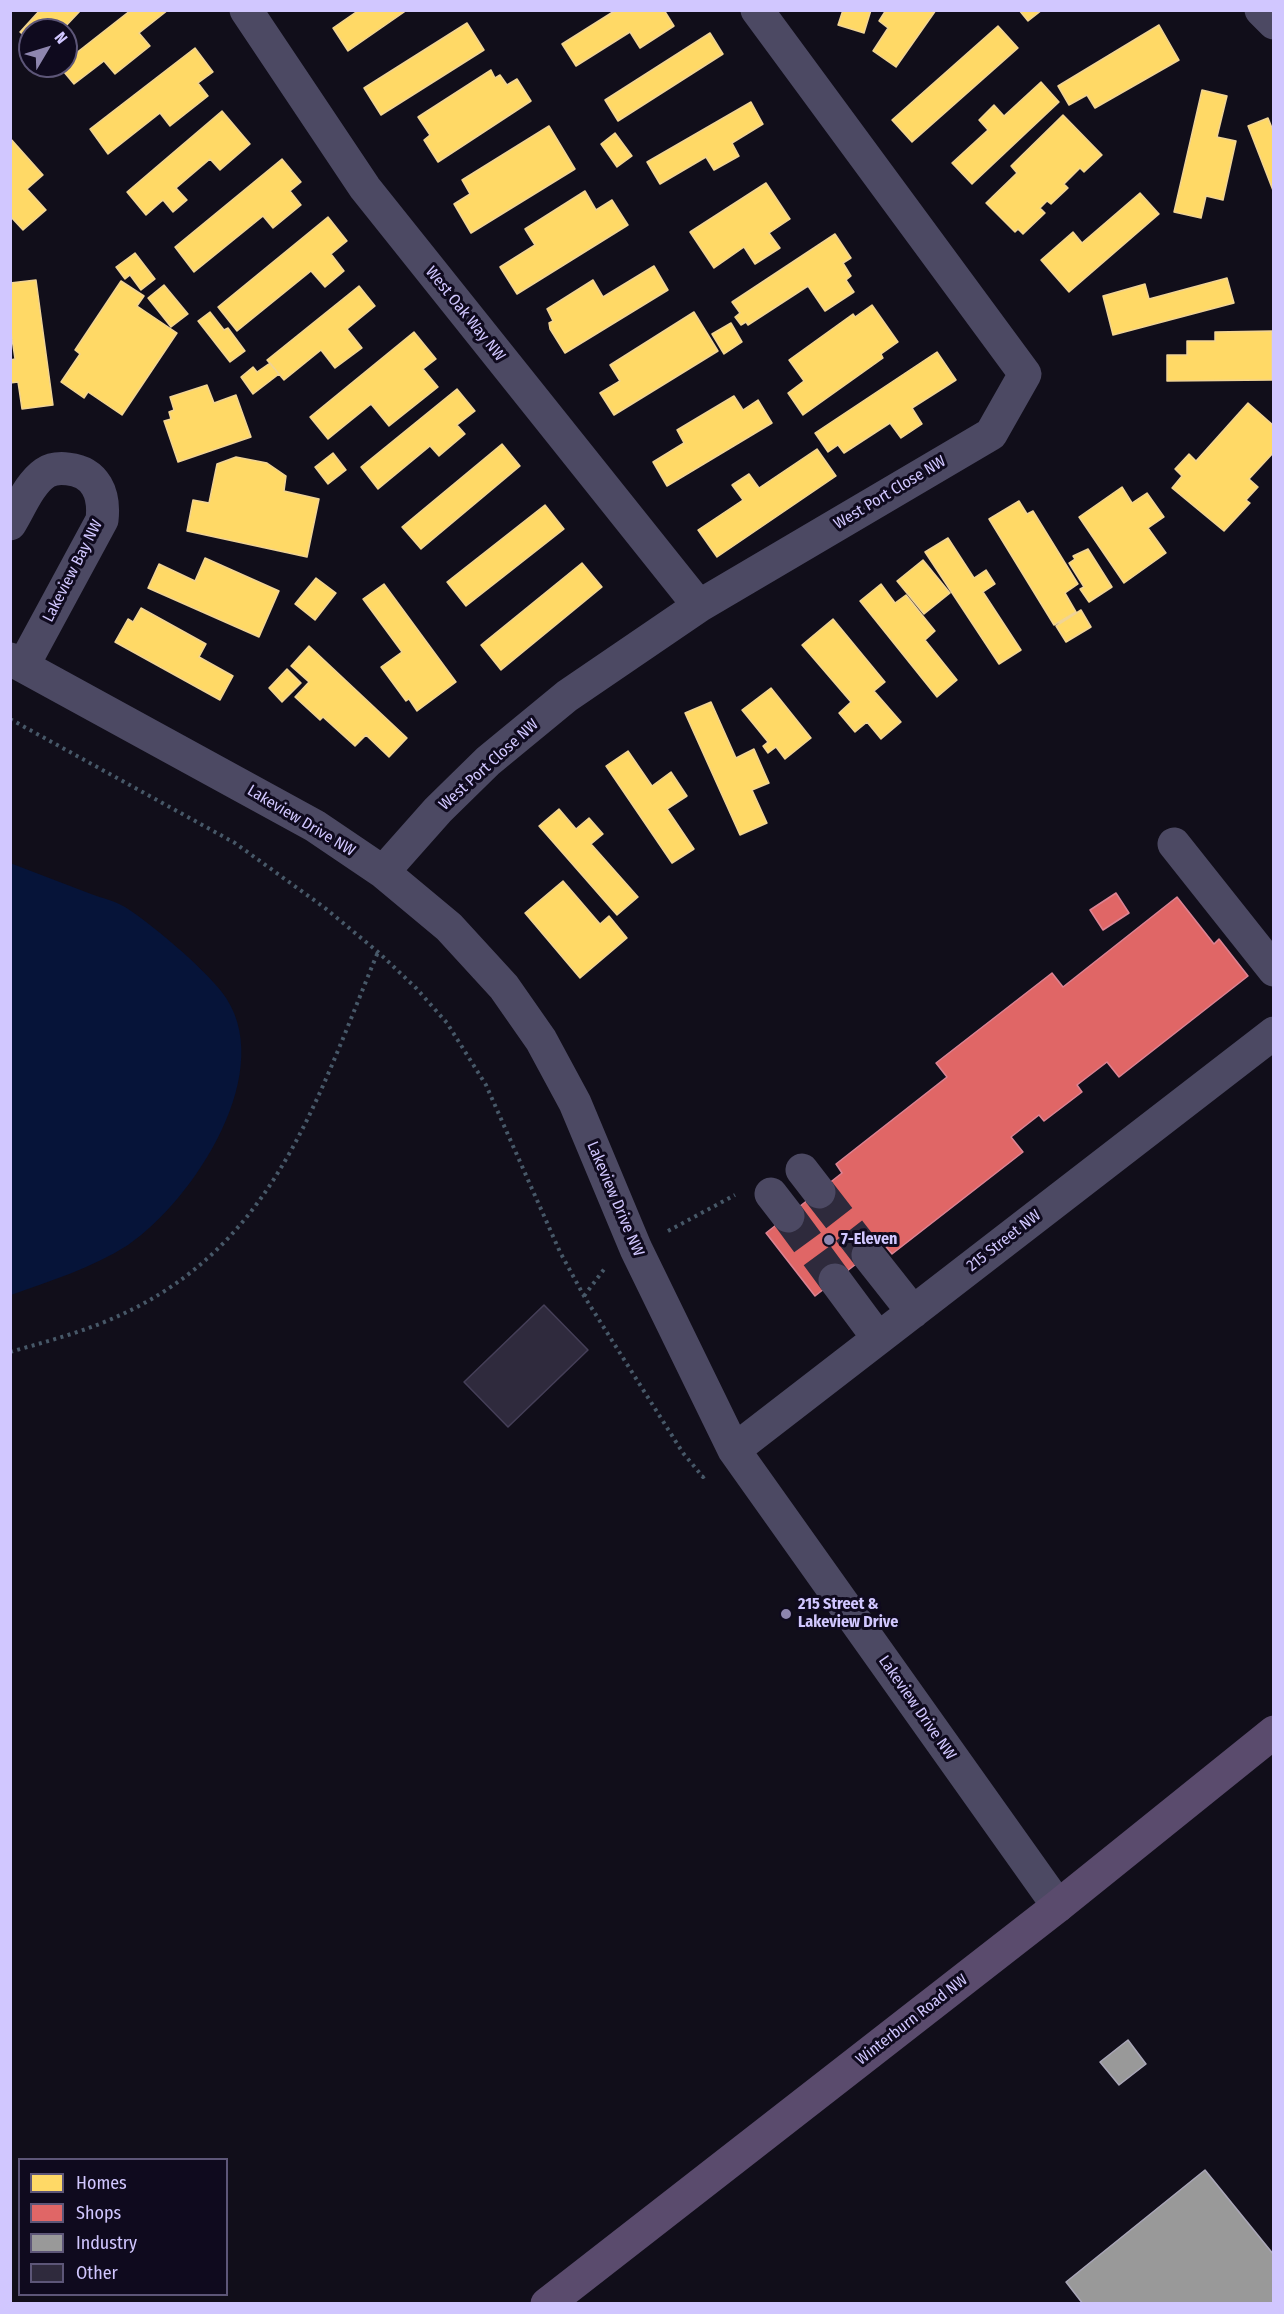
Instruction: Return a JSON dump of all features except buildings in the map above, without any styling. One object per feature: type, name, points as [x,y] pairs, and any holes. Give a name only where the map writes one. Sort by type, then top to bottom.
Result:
[{"type":"main road","name":"Winterburn Road NW","points":[[548,2304],[1058,1906],[1274,1732]]},
{"type":"street","name":"West Oak Way NW","points":[[246,10],[365,188],[699,606]]},
{"type":"street","name":"West Port Close NW","points":[[383,872],[438,810],[488,760],[567,696],[699,606],[991,434],[1025,374],[757,10]]},
{"type":"street","points":[[1261,10],[1274,23]]},
{"type":"street","name":"Lakeview Bay NW","points":[[10,524],[33,486],[46,472],[60,468],[82,471],[93,479],[101,492],[102,520],[17,662]]},
{"type":"street","name":"Lakeview Drive NW","points":[[17,662],[315,826],[383,872],[449,927],[504,987],[541,1040],[575,1103],[654,1288],[734,1450],[1058,1906]]},
{"type":"street","points":[[1174,844],[1274,970]]},
{"type":"street","name":"215 Street NW","points":[[734,1450],[1274,1033]]},
{"type":"street","points":[[868,1255],[913,1312]]},
{"type":"street","points":[[836,1280],[878,1338]]},
{"type":"path","points":[[10,719],[235,843],[325,908],[378,952],[447,1023],[486,1085],[560,1252],[584,1296],[683,1453],[703,1477],[734,1450]]},
{"type":"path","points":[[10,1352],[104,1323],[150,1299],[222,1245],[255,1210],[285,1166],[306,1125],[378,952]]},
{"type":"water","points":[[10,863],[113,901],[162,935],[202,970],[221,991],[237,1022],[241,1057],[236,1093],[222,1130],[202,1165],[179,1197],[153,1225],[128,1245],[100,1261],[11,1295]]},
{"type":"tunnel","points":[[819,1192],[868,1255]]},
{"type":"tunnel","points":[[788,1216],[835,1280]]},
{"type":"place","name":"7-Eleven","points":[[829,1240]]},
{"type":"place","name":"215 Street & Lakeview Drive","points":[[786,1614]]}]
